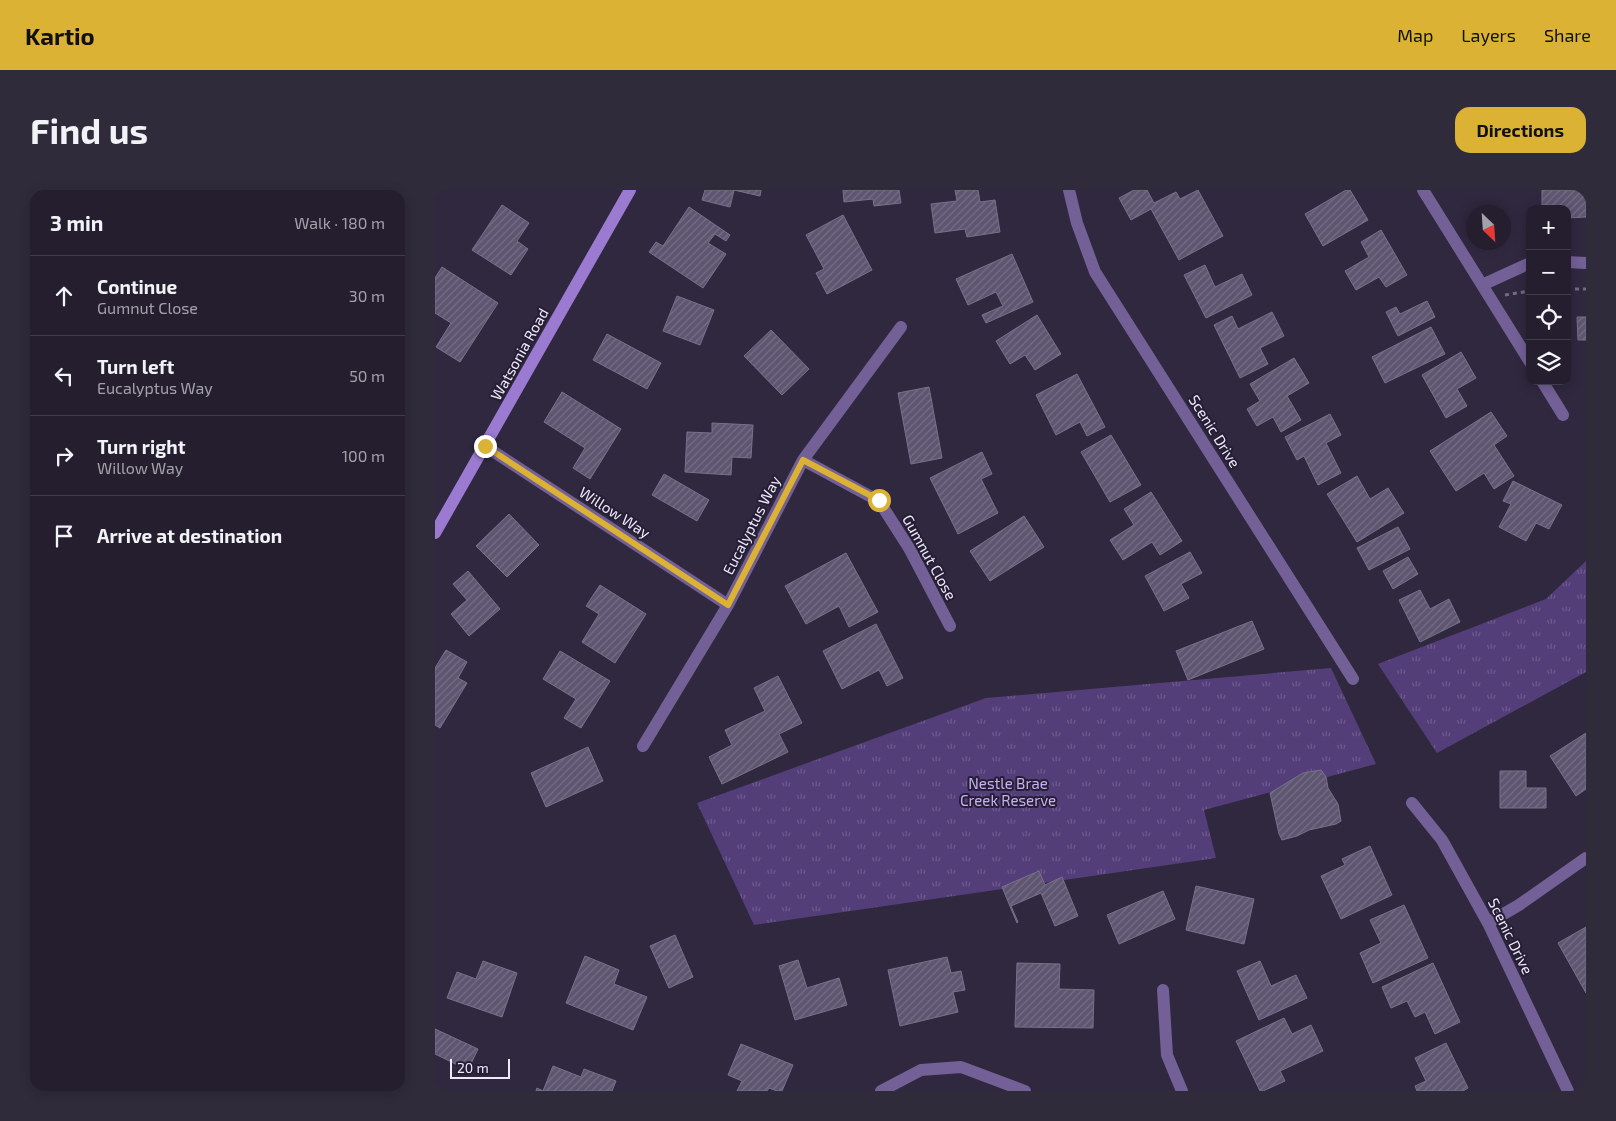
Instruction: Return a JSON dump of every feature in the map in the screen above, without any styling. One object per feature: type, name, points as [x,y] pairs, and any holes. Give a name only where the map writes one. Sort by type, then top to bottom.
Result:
[{"type":"street","name":"Watsonia Road","points":[[435,533],[629,190]]},
{"type":"street","name":"Scenic Drive","points":[[1069,190],[1077,223],[1095,272],[1353,679]]},
{"type":"street","points":[[1423,190],[1526,356]]},
{"type":"street","points":[[1571,262],[1586,263]]},
{"type":"street","points":[[1483,286],[1526,265]]},
{"type":"street","name":"Eucalyptus Way","points":[[643,746],[728,605],[803,460],[901,328]]},
{"type":"street","points":[[1544,385],[1563,416]]},
{"type":"street","name":"Willow Way","points":[[485,446],[728,605]]},
{"type":"street","name":"Gumnut Close","points":[[803,460],[879,500],[909,548],[950,626]]},
{"type":"street","name":"Scenic Drive","points":[[1412,803],[1442,840],[1488,923],[1568,1091]]},
{"type":"street","points":[[1488,923],[1519,905],[1586,858]]},
{"type":"street","points":[[1163,990],[1167,1055],[1182,1091]]},
{"type":"street","points":[[881,1091],[921,1070],[961,1067],[1025,1091]]},
{"type":"path","points":[[1571,288],[1586,289]]},
{"type":"path","points":[[1490,297],[1526,292]]},
{"type":"green space","points":[[1586,561],[1586,672],[1437,753],[1378,664],[1546,599]]},
{"type":"green space","name":"Nestle Brae Creek Reserve","points":[[1331,668],[1376,764],[1204,810],[1216,858],[754,925],[697,803],[986,698]]},
{"type":"building","points":[[705,190],[734,190],[730,207],[702,200]]},
{"type":"building","points":[[734,190],[761,190],[760,196]]},
{"type":"building","points":[[843,190],[899,190],[901,203],[874,206],[873,199],[844,202]]},
{"type":"building","points":[[955,190],[978,190],[980,202],[995,200],[1000,232],[967,237],[965,229],[935,233],[931,204],[957,201]]},
{"type":"building","points":[[1134,190],[1147,190],[1154,203],[1176,192],[1180,199],[1198,190],[1223,236],[1179,260],[1151,209],[1131,220],[1119,198]]},
{"type":"building","points":[[1346,190],[1350,190],[1368,220],[1323,246],[1305,214]]},
{"type":"building","points":[[1542,190],[1586,190],[1586,217],[1571,218],[1571,205],[1542,205]]},
{"type":"building","points":[[502,205],[529,223],[517,241],[528,249],[511,275],[472,250]]},
{"type":"building","points":[[689,207],[730,235],[726,241],[715,234],[708,243],[726,254],[703,288],[649,252],[656,242],[663,246]]},
{"type":"building","points":[[843,215],[872,270],[827,294],[816,273],[824,269],[806,235]]},
{"type":"building","points":[[1381,230],[1407,275],[1386,287],[1379,277],[1356,290],[1345,271],[1369,257],[1361,242]]},
{"type":"building","points":[[1012,254],[1033,302],[986,323],[982,315],[1003,306],[996,292],[968,305],[956,279]]},
{"type":"building","points":[[1205,265],[1215,287],[1242,274],[1252,295],[1206,318],[1184,275]]},
{"type":"building","points":[[442,267],[498,303],[460,362],[436,347],[451,323],[435,313],[435,278]]},
{"type":"building","points":[[677,296],[714,310],[700,345],[663,331]]},
{"type":"building","points":[[1427,301],[1435,317],[1398,336],[1386,312],[1396,307],[1400,314]]},
{"type":"building","points":[[1272,312],[1284,336],[1260,348],[1268,364],[1240,378],[1214,325],[1232,316],[1238,329]]},
{"type":"building","points":[[1037,315],[1061,354],[1035,370],[1025,355],[1010,364],[996,341]]},
{"type":"building","points":[[1577,317],[1586,317],[1586,340],[1578,340]]},
{"type":"building","points":[[1431,327],[1445,354],[1385,383],[1372,357]]},
{"type":"building","points":[[771,330],[809,369],[782,395],[744,356]]},
{"type":"building","points":[[607,334],[661,363],[647,389],[593,360]]},
{"type":"building","points":[[1461,352],[1476,378],[1457,389],[1467,406],[1446,418],[1422,375]]},
{"type":"building","points":[[1294,358],[1309,383],[1287,396],[1301,420],[1281,432],[1273,417],[1257,426],[1247,409],[1260,401],[1250,384]]},
{"type":"building","points":[[1077,374],[1105,427],[1087,436],[1080,422],[1056,435],[1036,395]]},
{"type":"building","points":[[929,387],[942,458],[911,464],[898,393]]},
{"type":"building","points":[[562,392],[621,429],[590,479],[573,468],[585,448],[544,422]]},
{"type":"building","points":[[1491,412],[1507,436],[1494,445],[1514,476],[1494,489],[1484,473],[1456,491],[1430,451]]},
{"type":"building","points":[[1330,414],[1341,435],[1326,443],[1341,473],[1318,485],[1304,456],[1297,460],[1285,437]]},
{"type":"building","points":[[712,423],[753,425],[751,458],[732,457],[731,475],[685,472],[687,432],[712,433]]},
{"type":"building","points":[[1111,435],[1141,485],[1110,502],[1081,452]]},
{"type":"building","points":[[982,452],[992,474],[981,479],[998,513],[958,534],[930,478]]},
{"type":"building","points":[[664,474],[709,500],[697,521],[652,495]]},
{"type":"building","points":[[1357,476],[1370,499],[1388,488],[1404,513],[1357,542],[1327,494]]},
{"type":"building","points":[[1513,481],[1562,505],[1549,529],[1536,523],[1526,541],[1499,527],[1511,504],[1503,501]]},
{"type":"building","points":[[1151,492],[1182,541],[1160,555],[1152,542],[1123,560],[1110,540],[1134,525],[1124,509]]},
{"type":"building","points":[[509,514],[539,545],[507,577],[476,546]]},
{"type":"building","points":[[1024,516],[1044,547],[990,581],[970,551]]},
{"type":"building","points":[[1398,527],[1410,549],[1369,570],[1357,548]]},
{"type":"building","points":[[1190,552],[1202,573],[1181,584],[1189,598],[1164,611],[1145,576]]},
{"type":"building","points":[[846,553],[878,612],[849,627],[839,606],[806,624],[785,586]]},
{"type":"building","points":[[1408,557],[1418,574],[1393,589],[1383,571]]},
{"type":"building","points":[[468,571],[500,609],[469,636],[451,614],[467,600],[453,584]]},
{"type":"building","points":[[600,585],[646,614],[615,663],[582,642],[599,614],[586,606]]},
{"type":"building","points":[[1420,590],[1430,609],[1449,599],[1460,622],[1420,642],[1399,600]]},
{"type":"building","points":[[1252,621],[1264,649],[1188,680],[1176,651]]},
{"type":"building","points":[[876,624],[903,678],[887,686],[879,670],[842,689],[823,651]]},
{"type":"building","points":[[446,650],[467,662],[458,678],[467,683],[440,728],[435,725],[435,668]]},
{"type":"building","points":[[560,651],[610,681],[581,728],[564,718],[576,699],[543,679]]},
{"type":"building","points":[[778,676],[802,723],[779,734],[788,752],[722,784],[709,757],[732,745],[725,730],[765,711],[754,688]]},
{"type":"building","points":[[1586,733],[1586,789],[1576,796],[1550,756]]},
{"type":"building","points":[[588,747],[603,781],[546,807],[531,773]]},
{"type":"building","points":[[1321,770],[1326,777],[1328,788],[1338,804],[1341,821],[1282,840],[1270,793],[1303,773]]},
{"type":"building","points":[[1500,771],[1526,771],[1526,788],[1546,788],[1546,808],[1500,808]]},
{"type":"building","points":[[1370,846],[1392,895],[1341,919],[1321,876],[1345,865],[1342,859]]},
{"type":"building","points":[[1039,871],[1045,885],[1062,877],[1078,916],[1055,926],[1041,893],[1011,906],[1017,923],[1002,887]]},
{"type":"building","points":[[1196,886],[1254,899],[1244,944],[1186,930]]},
{"type":"building","points":[[1163,891],[1175,919],[1119,944],[1107,915]]},
{"type":"building","points":[[1404,905],[1428,958],[1373,983],[1360,953],[1381,943],[1370,920]]},
{"type":"building","points":[[1586,927],[1586,993],[1558,943]]},
{"type":"building","points":[[675,935],[693,977],[669,988],[650,946]]},
{"type":"building","points":[[585,956],[619,970],[614,984],[647,997],[633,1030],[566,1003]]},
{"type":"building","points":[[947,957],[951,973],[961,971],[965,990],[953,992],[958,1012],[900,1026],[888,970]]},
{"type":"building","points":[[798,960],[807,988],[839,978],[847,1005],[795,1020],[779,966]]},
{"type":"building","points":[[483,961],[517,973],[502,1017],[447,998],[457,972],[476,979]]},
{"type":"building","points":[[1260,961],[1271,986],[1296,975],[1307,998],[1259,1020],[1237,971]]},
{"type":"building","points":[[1017,963],[1060,964],[1059,989],[1094,990],[1093,1028],[1015,1027]]},
{"type":"building","points":[[1433,963],[1460,1022],[1435,1034],[1425,1012],[1415,1017],[1407,1001],[1391,1008],[1382,987]]},
{"type":"building","points":[[1284,1018],[1292,1034],[1311,1025],[1323,1051],[1280,1071],[1285,1081],[1260,1091],[1236,1041]]},
{"type":"building","points":[[435,1029],[478,1049],[468,1070],[435,1054]]},
{"type":"building","points":[[1446,1043],[1468,1088],[1463,1091],[1417,1091],[1415,1086],[1426,1081],[1415,1058]]},
{"type":"building","points":[[741,1044],[793,1065],[782,1091],[769,1088],[767,1091],[737,1091],[742,1081],[728,1075]]},
{"type":"building","points":[[553,1066],[581,1077],[584,1069],[616,1081],[612,1091],[543,1091]]},
{"type":"route","points":[[485,446],[728,605],[803,460],[879,500]]}]
